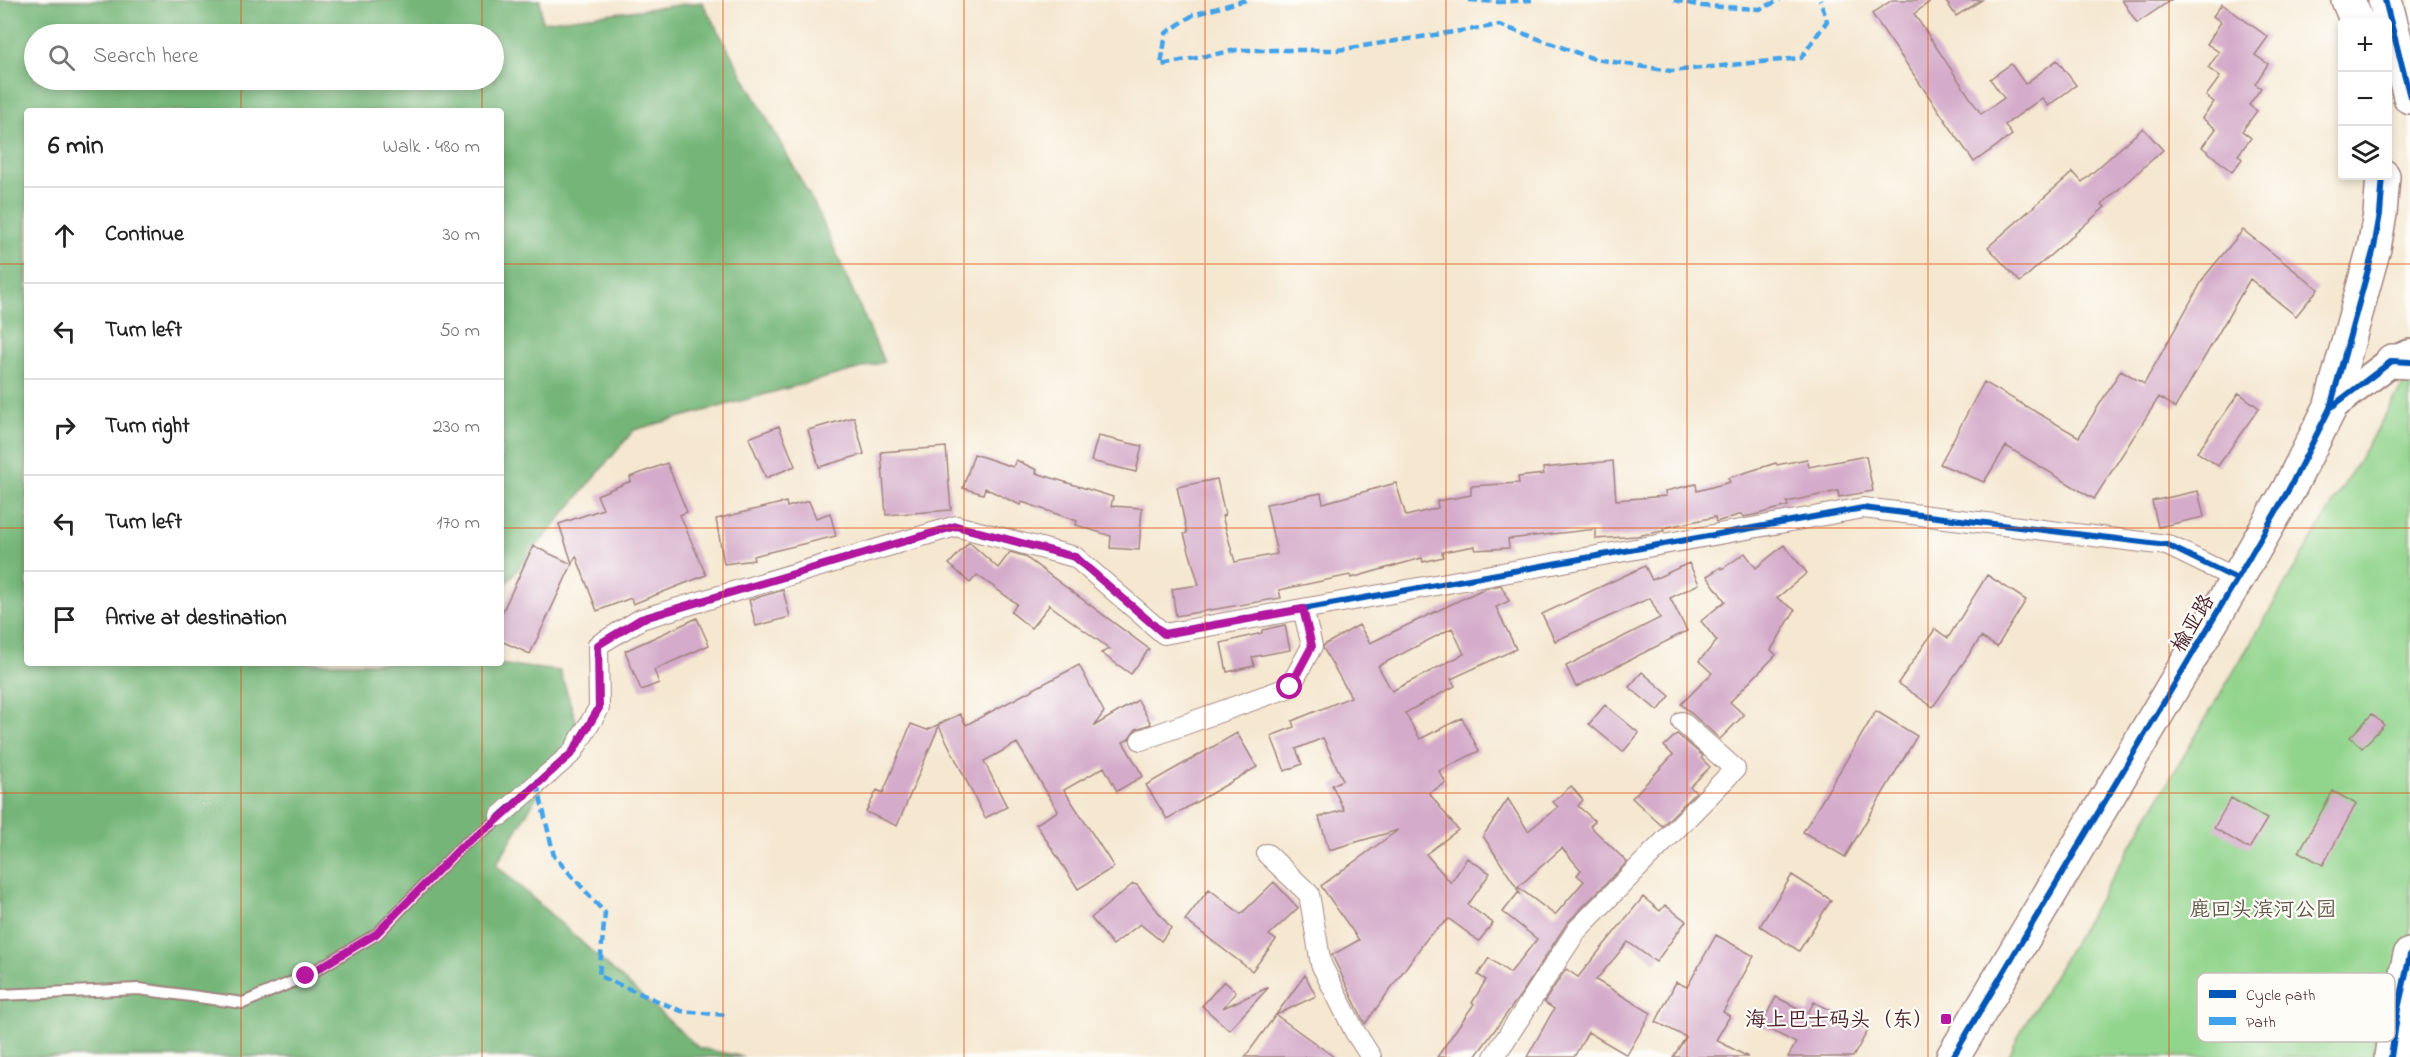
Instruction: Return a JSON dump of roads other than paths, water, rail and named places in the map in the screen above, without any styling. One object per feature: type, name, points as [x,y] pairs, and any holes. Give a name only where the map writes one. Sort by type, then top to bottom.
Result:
[{"type":"highway","points":[[2348,0],[2355,18]]},
{"type":"highway","points":[[2385,0],[2410,97]]},
{"type":"highway","name":"榆亚路","points":[[1953,1057],[2237,579],[2289,489],[2330,408],[2374,248],[2383,180]]},
{"type":"highway","points":[[2395,1036],[2410,955]]},
{"type":"highway","points":[[2391,1057],[2394,1042]]},
{"type":"main road","points":[[2330,408],[2404,359]]},
{"type":"street","points":[[500,816],[572,753],[599,708],[598,645],[641,619],[956,526],[1075,557],[1164,634],[1863,507],[2167,545],[2237,579]]},
{"type":"street","points":[[1141,740],[1290,687],[1312,646],[1303,609]]},
{"type":"street","points":[[1494,1057],[1577,930],[1735,769],[1682,722]]},
{"type":"street","points":[[1267,854],[1310,894],[1321,964],[1354,1032],[1371,1057]]},
{"type":"lane","points":[[0,995],[139,989],[243,1003],[306,976],[376,934],[462,846],[500,816]]},
{"type":"place","name":"海上巴士码头（东）","points":[[1946,1019]]},
{"type":"park label","name":"鹿回头滨河公园","points":[[2263,909]]}]
